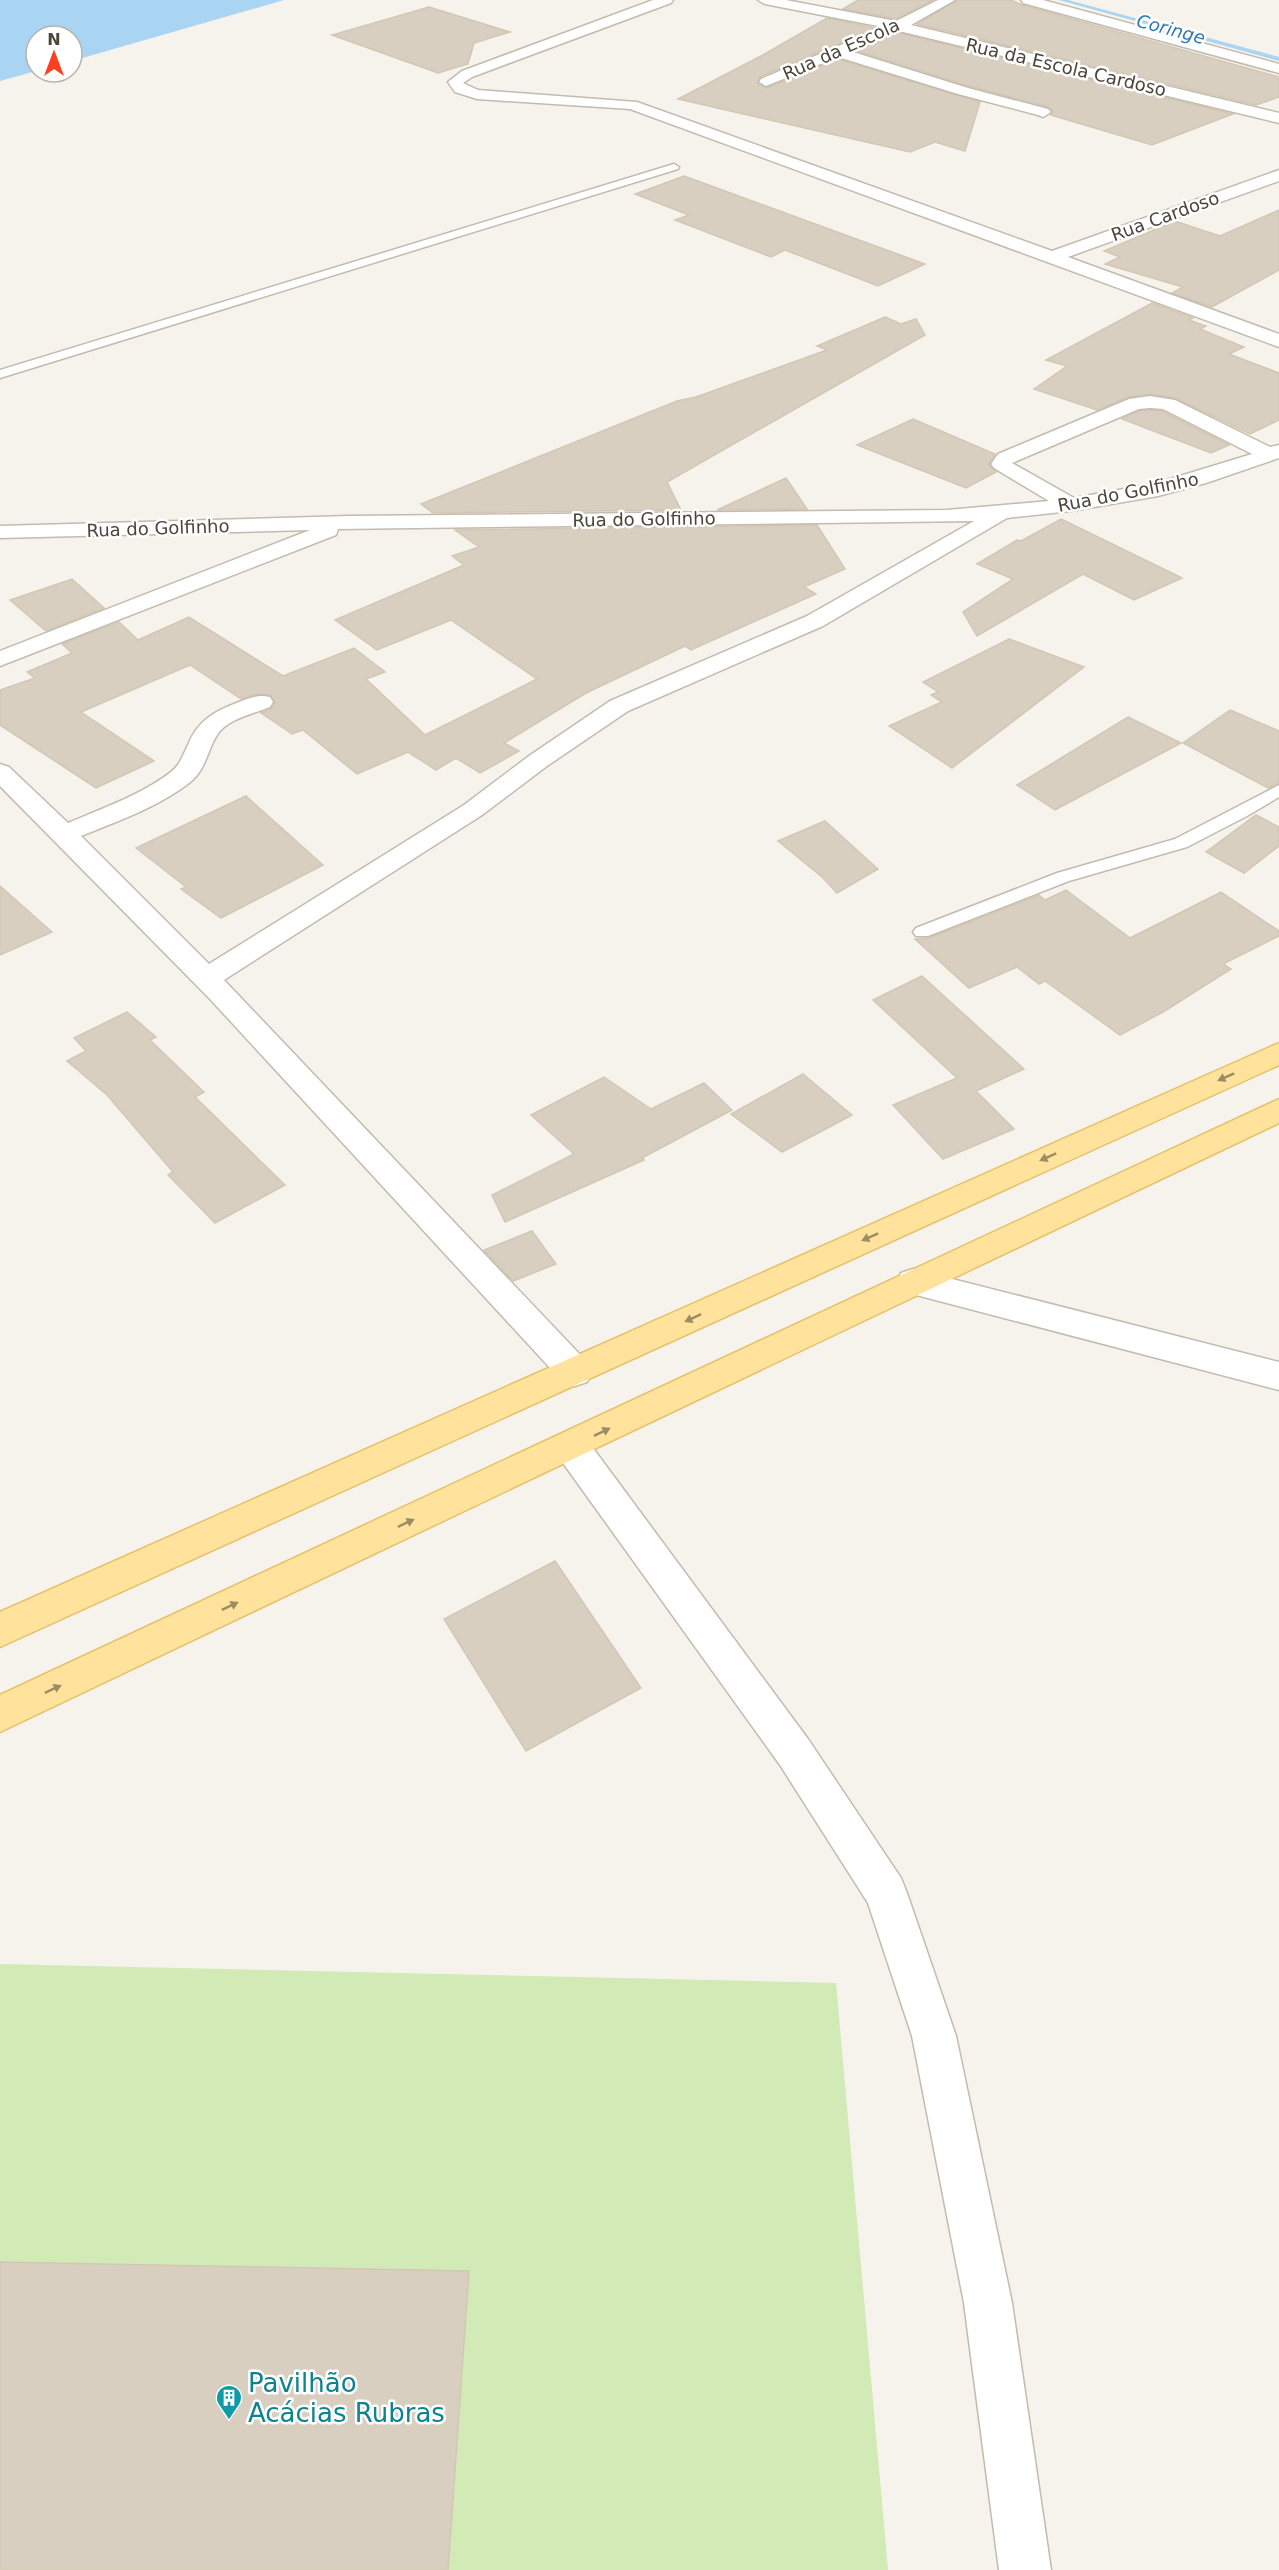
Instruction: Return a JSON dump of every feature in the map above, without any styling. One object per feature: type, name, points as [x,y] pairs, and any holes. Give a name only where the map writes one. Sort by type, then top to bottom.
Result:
[{"type":"main road","points":[[0,1630],[1279,1053]]},
{"type":"main road","points":[[0,1714],[1279,1110]]},
{"type":"street","points":[[666,0],[466,74],[455,82],[460,89],[477,94],[632,105],[1205,312],[1279,341]]},
{"type":"street","name":"Rua da Escola Cardoso","points":[[765,0],[851,19],[898,26],[1279,118]]},
{"type":"street","name":"Rua da Escola","points":[[766,82],[898,26],[948,0]]},
{"type":"street","points":[[1028,0],[1279,69]]},
{"type":"street","points":[[837,52],[963,91],[1043,112]]},
{"type":"street","name":"Rua Cardoso","points":[[1051,257],[1279,175]]},
{"type":"street","points":[[1071,505],[1001,464],[1005,458],[1136,403],[1167,404],[1274,453]]},
{"type":"street","name":"Rua do Golfinho","points":[[0,532],[349,522],[946,516],[1003,513],[1126,496],[1190,482],[1274,453]]},
{"type":"street","points":[[207,978],[473,810],[538,761],[619,706],[815,621],[1003,513]]},
{"type":"street","points":[[0,659],[349,522]]},
{"type":"street","points":[[65,834],[162,789],[183,775],[196,758],[208,729],[221,719],[261,702]]},
{"type":"street","points":[[0,772],[65,834],[207,978],[575,1372]]},
{"type":"street","points":[[913,1282],[1279,1376]]},
{"type":"street","points":[[571,1446],[794,1752],[886,1893],[934,2036],[939,2059],[988,2303],[1026,2570]]},
{"type":"lane","points":[[0,374],[674,167]]},
{"type":"lane","points":[[922,932],[1063,877],[1115,864],[1181,843],[1241,813],[1279,790]]},
{"type":"green space","points":[[0,1964],[836,1983],[888,2570],[0,2570]]},
{"type":"water","points":[[0,0],[284,0],[84,58],[84,24],[24,24],[24,74],[0,81]]},
{"type":"building","points":[[858,0],[933,0],[896,19],[843,9]]},
{"type":"building","points":[[957,0],[1011,0],[1279,77],[1279,97],[1256,105],[917,24]]},
{"type":"building","points":[[429,7],[510,32],[474,43],[468,64],[438,73],[332,35]]},
{"type":"building","points":[[827,18],[875,28],[760,77],[758,84],[767,88],[838,59],[980,102],[965,151],[935,142],[910,152],[678,99],[763,55]]},
{"type":"building","points":[[899,33],[1233,114],[1152,145],[1051,115],[1053,112],[1049,107],[969,86],[857,51]]},
{"type":"building","points":[[684,176],[925,264],[878,286],[785,250],[771,257],[675,220],[689,215],[635,194]]},
{"type":"building","points":[[1279,210],[1279,270],[1212,307],[1172,293],[1183,287],[1105,264],[1120,257],[1104,251],[1175,221],[1220,236]]},
{"type":"building","points":[[1152,303],[1193,318],[1189,320],[1206,326],[1200,329],[1244,347],[1229,354],[1279,373],[1279,420],[1250,434],[1175,398],[1150,394],[1129,397],[1097,410],[1034,389],[1067,366],[1046,360]]},
{"type":"building","points":[[885,317],[901,324],[916,319],[925,335],[667,482],[681,510],[433,513],[421,504],[677,401],[696,397],[827,350],[817,346]]},
{"type":"building","points":[[1140,411],[1162,411],[1229,445],[1211,453],[1122,419]]},
{"type":"building","points":[[913,419],[995,454],[989,464],[996,472],[966,488],[857,445]]},
{"type":"building","points":[[786,478],[807,509],[717,510]]},
{"type":"building","points":[[1061,519],[1182,578],[1134,600],[1083,574],[977,636],[963,612],[1013,579],[977,564],[1017,540],[1021,541]]},
{"type":"building","points":[[817,525],[845,569],[804,587],[816,594],[691,650],[685,646],[586,693],[504,743],[519,751],[480,773],[456,758],[436,770],[408,752],[357,774],[303,730],[292,734],[261,713],[271,709],[275,703],[270,695],[257,694],[241,699],[190,665],[81,712],[154,761],[96,788],[0,725],[0,690],[35,678],[27,672],[72,653],[62,644],[119,622],[138,640],[189,617],[283,676],[354,648],[385,672],[366,679],[425,735],[537,679],[451,620],[377,650],[335,620],[464,565],[452,556],[479,547],[455,530]]},
{"type":"building","points":[[72,579],[104,608],[46,631],[10,600]]},
{"type":"building","points":[[1009,639],[1084,667],[952,768],[889,726],[942,702],[931,695],[938,692],[923,682]]},
{"type":"building","points":[[1230,710],[1279,731],[1279,783],[1268,788],[1183,743]]},
{"type":"building","points":[[1128,717],[1181,743],[1055,810],[1017,785]]},
{"type":"building","points":[[246,796],[323,865],[221,918],[181,889],[186,887],[136,848]]},
{"type":"building","points":[[1256,815],[1279,827],[1279,846],[1244,873],[1206,852]]},
{"type":"building","points":[[825,821],[878,869],[837,893],[822,877],[778,841]]},
{"type":"building","points":[[0,886],[52,932],[0,955]]},
{"type":"building","points":[[1066,890],[1130,938],[1221,892],[1279,931],[1279,936],[1223,964],[1231,969],[1163,1012],[1120,1035],[1045,981],[1039,984],[1017,967],[969,988],[915,939],[929,938],[1039,895],[1045,900]]},
{"type":"building","points":[[922,976],[1024,1069],[976,1091],[1014,1129],[943,1159],[893,1105],[957,1078],[873,1000]]},
{"type":"building","points":[[127,1012],[156,1037],[150,1040],[204,1092],[195,1097],[285,1185],[215,1223],[168,1175],[173,1172],[107,1095],[67,1061],[86,1051],[74,1038]]},
{"type":"building","points":[[803,1074],[852,1115],[782,1152],[731,1114]]},
{"type":"building","points":[[604,1077],[651,1109],[704,1083],[732,1110],[642,1158],[644,1160],[505,1222],[492,1195],[574,1154],[531,1115]]},
{"type":"building","points":[[532,1231],[556,1264],[513,1281],[484,1250]]},
{"type":"building","points":[[555,1561],[641,1688],[526,1751],[444,1619]]},
{"type":"building","name":"Pavilhão Acácias Rubras","points":[[0,2262],[469,2271],[448,2570],[0,2570]]},
{"type":"waterway","name":"Coringe","points":[[1062,0],[1279,59]]},
{"type":"place","name":"Pavilhão Acácias Rubras","points":[[229,2421]]}]
